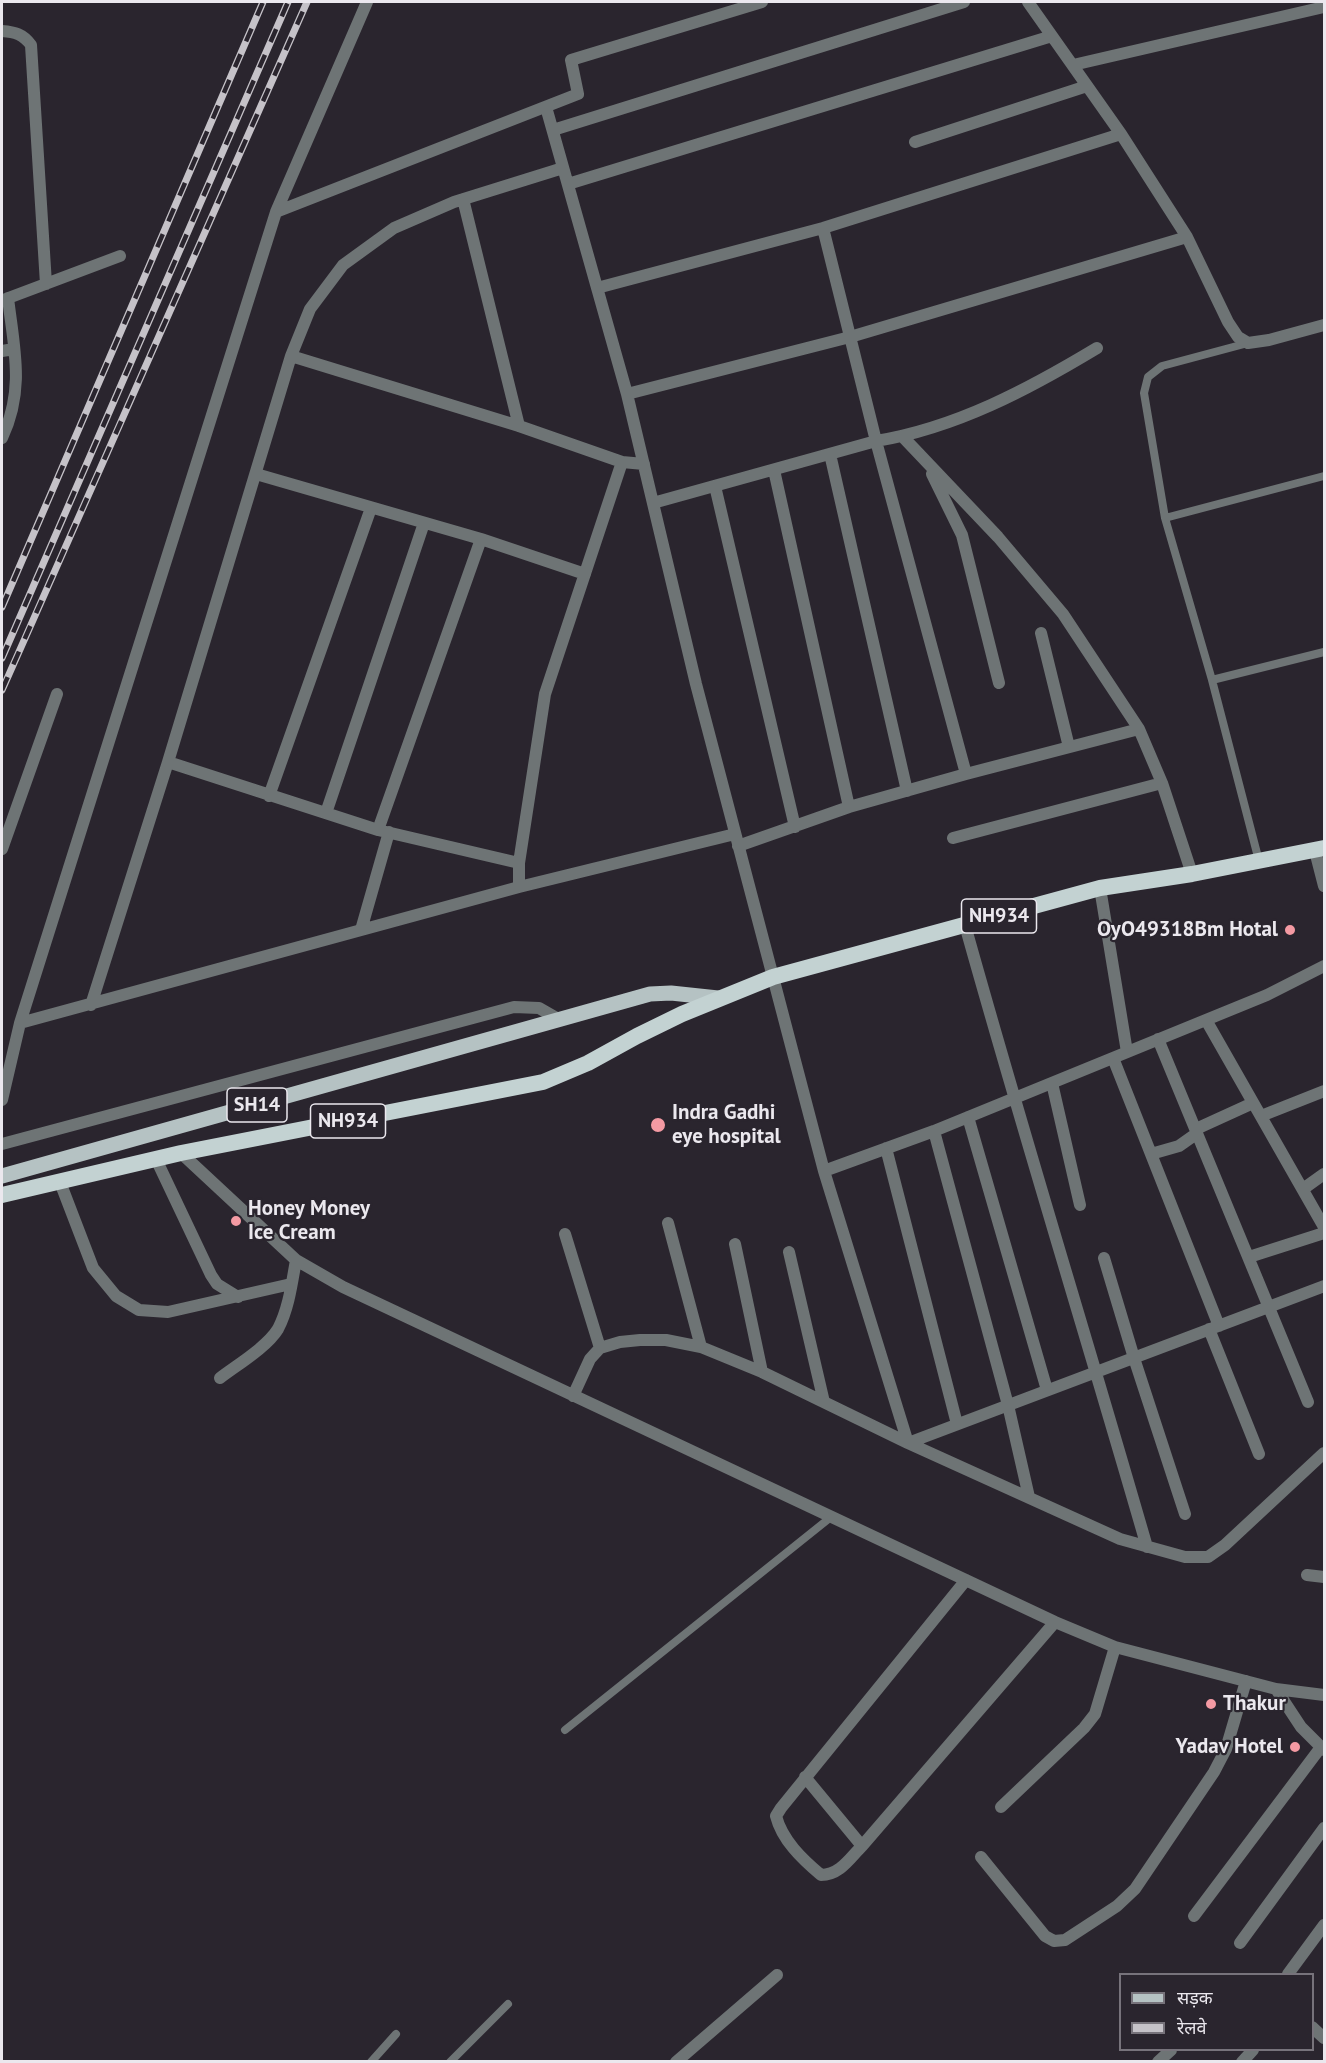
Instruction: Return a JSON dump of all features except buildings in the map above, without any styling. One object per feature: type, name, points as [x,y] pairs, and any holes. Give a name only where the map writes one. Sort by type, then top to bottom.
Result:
[{"type":"highway","name":"NH934","points":[[2,1196],[181,1153],[543,1082],[588,1063],[637,1036],[718,998],[773,977],[1100,888],[1192,874],[1320,850]]},
{"type":"main road","name":"SH14","points":[[2,1176],[650,993],[718,998]]},
{"type":"street","points":[[2,1100],[20,1023],[276,212],[367,2]]},
{"type":"street","points":[[276,212],[578,94],[571,60],[762,2]]},
{"type":"street","points":[[553,130],[964,2]]},
{"type":"street","points":[[1028,2],[1121,134],[1187,237],[1228,322],[1238,337],[1248,344],[1324,325]]},
{"type":"street","points":[[1072,65],[1324,7]]},
{"type":"street","points":[[2,31],[24,36],[31,45],[46,284]]},
{"type":"street","points":[[568,184],[1052,36]]},
{"type":"street","points":[[915,142],[1087,86]]},
{"type":"street","points":[[546,106],[627,394],[696,684],[824,1171],[908,1443]]},
{"type":"street","points":[[597,288],[823,228],[1121,134]]},
{"type":"street","points":[[91,1005],[168,762],[291,356],[310,309],[343,265],[394,228],[463,199],[563,168]]},
{"type":"street","points":[[463,199],[519,426]]},
{"type":"street","points":[[823,228],[876,441],[966,774]]},
{"type":"street","points":[[627,394],[850,337],[1187,237]]},
{"type":"street","points":[[2,438],[13,410],[17,380],[8,350],[5,299],[120,256]]},
{"type":"street","points":[[653,503],[876,441],[903,436],[991,405],[1046,379],[1097,348]]},
{"type":"street","points":[[291,356],[519,426],[622,462],[644,464]]},
{"type":"street","points":[[903,436],[998,537],[1063,614],[1139,729],[1162,783],[1192,874]]},
{"type":"street","points":[[830,454],[907,790]]},
{"type":"street","points":[[519,887],[519,863],[545,694],[622,462]]},
{"type":"street","points":[[927,462],[962,535],[999,683]]},
{"type":"street","points":[[774,470],[849,807]]},
{"type":"street","points":[[256,474],[481,539],[585,574]]},
{"type":"street","points":[[715,486],[795,827]]},
{"type":"street","points":[[269,796],[371,508]]},
{"type":"street","points":[[326,813],[424,523]]},
{"type":"street","points":[[361,930],[384,831],[481,539]]},
{"type":"street","points":[[1041,633],[1070,747]]},
{"type":"street","points":[[2,849],[57,694]]},
{"type":"street","points":[[20,1023],[519,887],[795,827],[849,807],[907,790],[1139,729]]},
{"type":"street","points":[[168,762],[384,831],[519,863]]},
{"type":"street","points":[[953,838],[1162,783]]},
{"type":"street","points":[[1320,850],[1324,886]]},
{"type":"street","points":[[1100,888],[1127,1052]]},
{"type":"street","points":[[965,925],[1013,1099],[1097,1372],[1147,1547]]},
{"type":"street","points":[[824,1171],[934,1131],[1267,995],[1324,966]]},
{"type":"street","points":[[2,1144],[514,1007],[539,1008],[560,1020]]},
{"type":"street","points":[[1206,1020],[1324,1227]]},
{"type":"street","points":[[1158,1039],[1308,1402]]},
{"type":"street","points":[[1113,1058],[1151,1154],[1259,1454]]},
{"type":"street","points":[[1052,1083],[1080,1205]]},
{"type":"street","points":[[1261,1116],[1324,1091]]},
{"type":"street","points":[[1196,1129],[1253,1102]]},
{"type":"street","points":[[968,1117],[1047,1390]]},
{"type":"street","points":[[1151,1154],[1179,1146],[1196,1134],[1196,1129]]},
{"type":"street","points":[[934,1131],[1008,1405],[1029,1497]]},
{"type":"street","points":[[886,1148],[957,1424]]},
{"type":"street","points":[[181,1153],[296,1260],[343,1287],[966,1581],[1115,1647],[1276,1689],[1324,1695]]},
{"type":"street","points":[[156,1159],[211,1275],[218,1284],[238,1297]]},
{"type":"street","points":[[1303,1189],[1324,1174]]},
{"type":"street","points":[[60,1182],[93,1268],[117,1296],[140,1310],[168,1312],[291,1284]]},
{"type":"street","points":[[668,1223],[701,1347]]},
{"type":"street","points":[[565,1233],[600,1348]]},
{"type":"street","points":[[1248,1257],[1324,1233]]},
{"type":"street","points":[[735,1244],[762,1372]]},
{"type":"street","points":[[789,1252],[824,1402]]},
{"type":"street","points":[[1104,1258],[1185,1514]]},
{"type":"street","points":[[220,1378],[266,1342],[277,1330],[285,1311],[296,1260]]},
{"type":"street","points":[[908,1443],[1324,1286]]},
{"type":"street","points":[[573,1395],[590,1359],[600,1348],[620,1342],[640,1340],[666,1340],[701,1347],[762,1372],[908,1443],[1120,1539],[1185,1557],[1208,1557],[1225,1545],[1324,1453]]},
{"type":"street","points":[[1307,1575],[1324,1577]]},
{"type":"street","points":[[966,1581],[776,1816],[779,1826],[799,1856],[821,1875],[837,1872],[862,1846],[1055,1622]]},
{"type":"street","points":[[1000,1807],[1084,1728],[1095,1714],[1115,1647]]},
{"type":"street","points":[[981,1857],[1045,1936],[1054,1941],[1065,1940],[1117,1906],[1135,1889],[1214,1772],[1226,1749],[1246,1681]]},
{"type":"street","points":[[1194,1916],[1323,1748],[1301,1727],[1276,1689]]},
{"type":"street","points":[[806,1777],[862,1846]]},
{"type":"street","points":[[1240,1943],[1324,1828]]},
{"type":"street","points":[[1289,1973],[1324,1924]]},
{"type":"street","points":[[676,2061],[777,1974]]},
{"type":"lane","points":[[1248,344],[1162,366],[1148,377],[1144,393],[1165,518],[1212,680],[1260,862]]},
{"type":"lane","points":[[1165,518],[1324,476]]},
{"type":"lane","points":[[1212,680],[1324,652]]},
{"type":"lane","points":[[565,1730],[831,1517]]},
{"type":"lane","points":[[450,2061],[508,2004]]},
{"type":"lane","points":[[371,2061],[396,2034]]},
{"type":"railway","points":[[2,607],[263,2]]},
{"type":"railway","points":[[2,658],[288,2]]},
{"type":"railway","points":[[2,690],[307,2]]},
{"type":"place","name":"OyO49318Bm Hotal","points":[[1290,930]]},
{"type":"place","name":"Indra Gadhi eye hospital","points":[[658,1125]]},
{"type":"place","name":"Honey Money Ice Cream","points":[[236,1221]]},
{"type":"place","name":"Thakur","points":[[1211,1704]]},
{"type":"place","name":"Yadav Hotel","points":[[1295,1747]]}]
